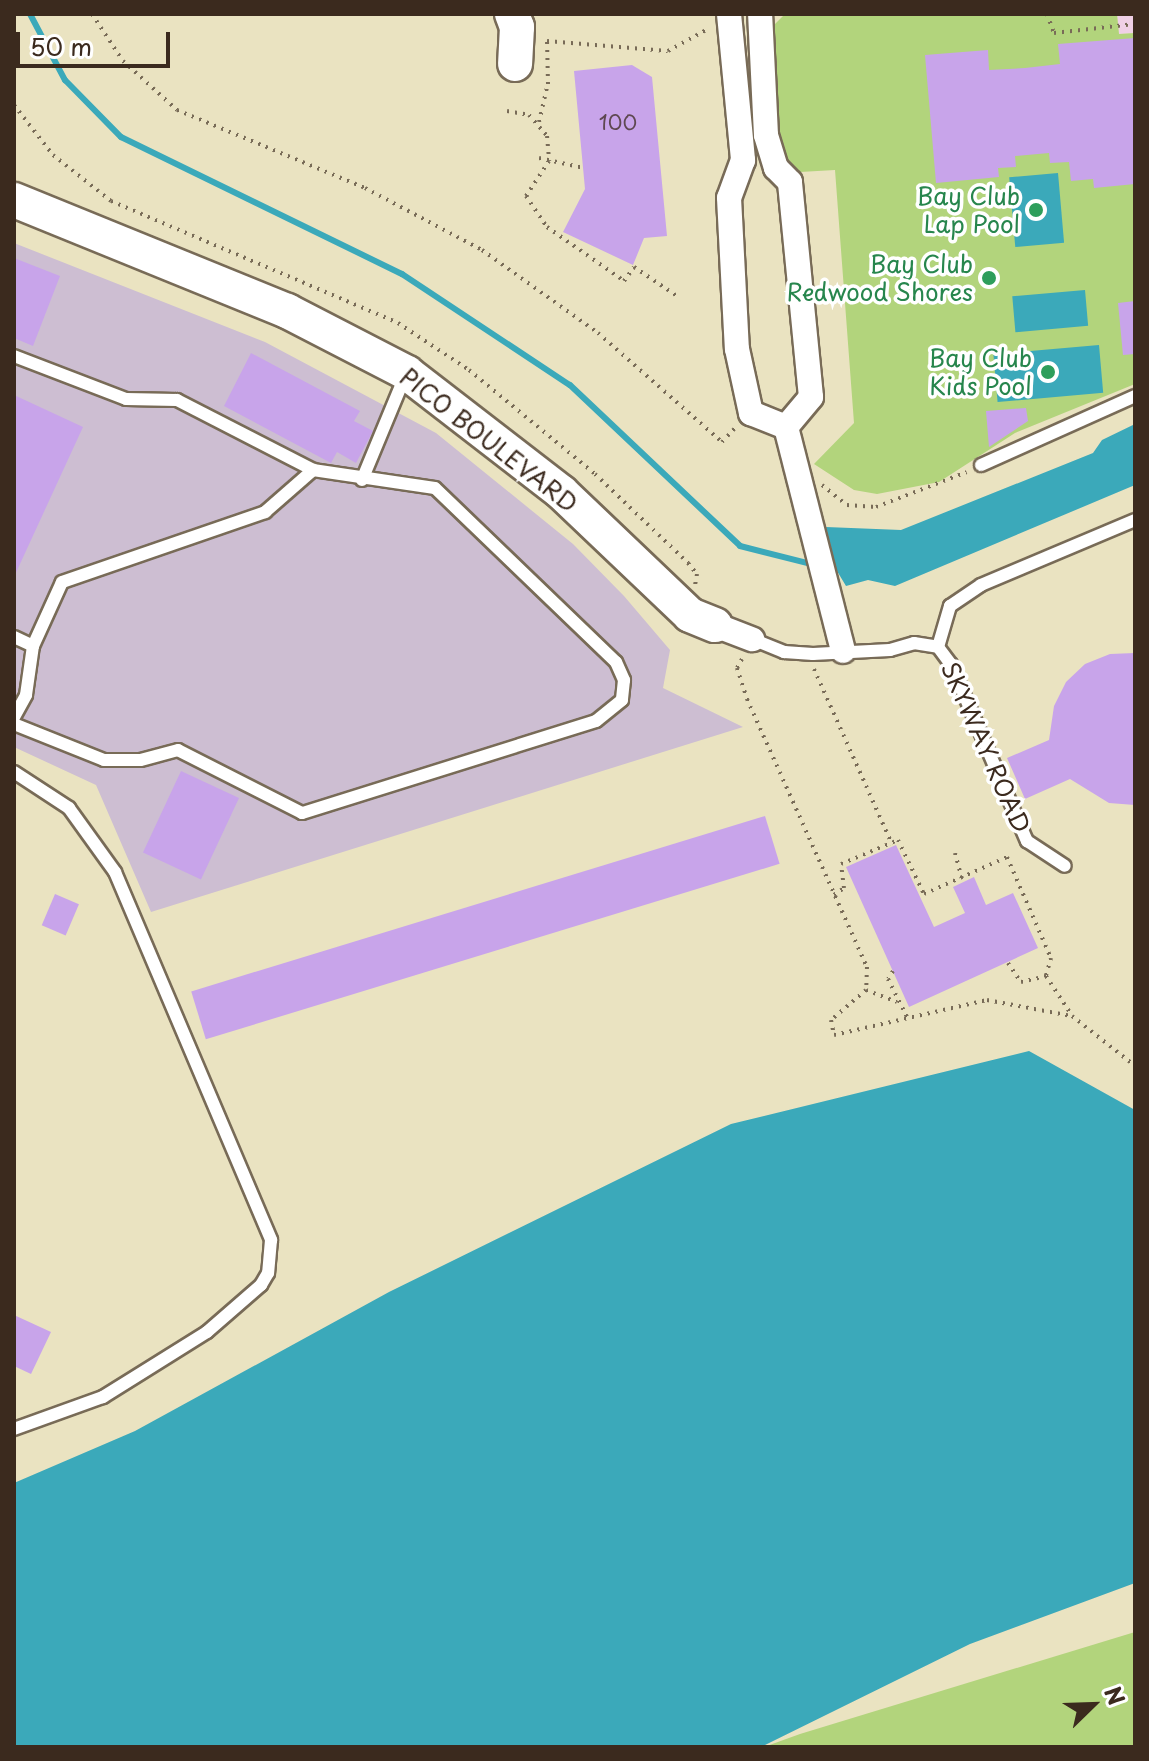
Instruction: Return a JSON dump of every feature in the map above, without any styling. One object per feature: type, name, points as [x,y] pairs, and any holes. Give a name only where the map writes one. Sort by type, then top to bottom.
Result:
[{"type":"street","points":[[512,14],[517,27],[515,64]]},
{"type":"street","points":[[760,14],[766,135],[776,168],[790,182],[811,397],[786,427]]},
{"type":"street","points":[[720,20],[743,160],[729,198],[737,349],[751,413],[786,427]]},
{"type":"street","name":"PICO BOULEVARD","points":[[14,200],[287,311],[407,373],[561,492],[690,615],[715,625]]},
{"type":"street","points":[[786,427],[843,651]]},
{"type":"street","name":"SKYWAY ROAD","points":[[715,625],[752,639]]},
{"type":"lane","points":[[14,356],[126,399],[177,400],[313,470],[362,480],[435,488],[503,549],[616,662],[623,690],[611,713],[302,813],[178,750],[140,760],[104,760],[14,724]]},
{"type":"lane","points":[[362,480],[407,373]]},
{"type":"lane","points":[[981,465],[1135,396]]},
{"type":"lane","points":[[14,717],[26,695],[33,646],[62,582],[265,512],[313,470]]},
{"type":"lane","points":[[938,647],[950,606],[981,585],[1135,520]]},
{"type":"lane","points":[[14,637],[33,646]]},
{"type":"lane","name":"SKYWAY ROAD","points":[[752,639],[784,652],[813,654],[925,642],[938,647],[951,664],[1027,841],[1065,866]]},
{"type":"lane","points":[[14,772],[69,808],[115,872],[271,1240],[268,1273],[261,1285],[207,1332],[103,1397],[14,1429]]},
{"type":"path","points":[[92,14],[123,61],[177,110],[365,188],[482,250],[598,333],[722,442],[751,413]]},
{"type":"path","points":[[1047,14],[1054,33],[1135,24]]},
{"type":"path","points":[[539,122],[548,84],[547,41],[668,51],[720,20]]},
{"type":"path","points":[[507,111],[539,122],[547,136],[549,161],[526,196],[547,227],[624,281],[634,267],[677,296]]},
{"type":"path","points":[[539,158],[584,168]]},
{"type":"path","points":[[794,465],[858,508],[919,493],[981,465]]},
{"type":"path","points":[[752,639],[737,668],[743,689],[867,967],[866,990],[831,1020],[834,1035],[909,1021],[987,1000],[1072,1016]]},
{"type":"path","points":[[813,654],[815,678],[892,844]]},
{"type":"path","points":[[834,895],[844,888],[841,864],[898,840],[924,894],[1007,857],[1051,958],[1046,976],[1072,1016],[1135,1066]]},
{"type":"path","points":[[955,853],[961,880]]},
{"type":"path","points":[[1008,963],[1021,982],[1046,976]]},
{"type":"path","points":[[893,971],[888,979],[909,1021]]},
{"type":"path","points":[[866,990],[899,1003]]},
{"type":"shaded area","points":[[1117,14],[1135,14],[1135,33],[1119,34]]},
{"type":"shaded area","points":[[14,243],[265,342],[436,433],[573,544],[624,596],[670,650],[663,688],[743,727],[151,912],[96,785],[14,747]]},
{"type":"green space","name":"Bay Club Redwood Shores","points":[[785,14],[1117,14],[1119,34],[1135,33],[1135,384],[1015,433],[939,482],[877,494],[854,490],[814,464],[854,423],[835,170],[800,172],[780,154],[767,32]]},
{"type":"green space","points":[[1135,1632],[1135,1747],[764,1747],[800,1734]]},
{"type":"water","name":"Bay Club Lap Pool","points":[[1058,173],[1064,243],[1015,247],[1009,177]]},
{"type":"water","points":[[1085,290],[1088,326],[1015,332],[1012,296]]},
{"type":"water","name":"Bay Club Kids Pool","points":[[1099,345],[1103,393],[998,402],[993,354]]},
{"type":"water","points":[[1135,424],[1135,485],[895,586],[868,580],[846,586],[837,571],[826,527],[901,530],[1093,453],[1102,440]]},
{"type":"water","points":[[1029,1051],[1135,1110],[1135,1583],[970,1644],[761,1747],[14,1747],[14,1483],[135,1431],[389,1292],[731,1124]]},
{"type":"building","name":"Bay Club Redwood Shores","points":[[1135,38],[1135,184],[1094,188],[1093,179],[1071,181],[1069,162],[1050,163],[1049,153],[1015,156],[1016,167],[998,168],[999,177],[936,183],[925,55],[988,50],[989,70],[1025,68],[1060,64],[1058,44]]},
{"type":"building","points":[[632,65],[652,77],[667,236],[644,238],[633,265],[563,232],[585,189],[574,71]]},
{"type":"building","points":[[14,258],[60,276],[33,346],[14,338]]},
{"type":"building","points":[[1135,301],[1135,354],[1123,355],[1118,303]]},
{"type":"building","points":[[251,353],[360,411],[354,421],[373,431],[356,463],[337,452],[331,463],[224,406]]},
{"type":"building","points":[[14,395],[83,427],[14,577]]},
{"type":"building","points":[[1026,408],[1028,421],[989,447],[986,411]]},
{"type":"building","points":[[1135,653],[1135,805],[1109,803],[1070,779],[1025,799],[1007,758],[1049,740],[1054,706],[1066,682],[1085,664],[1110,654]]},
{"type":"building","points":[[181,771],[239,798],[201,880],[143,853]]},
{"type":"building","points":[[765,816],[780,864],[206,1039],[191,991]]},
{"type":"building","points":[[896,845],[934,927],[965,913],[953,887],[974,877],[986,905],[1013,893],[1038,948],[909,1007],[846,867]]},
{"type":"building","points":[[55,894],[79,904],[66,935],[42,925]]},
{"type":"building","points":[[14,1315],[51,1332],[31,1374],[14,1366]]},
{"type":"waterway","points":[[30,14],[65,80],[121,137],[402,274],[570,385],[740,546],[815,565]]},
{"type":"place","name":"Bay Club Lap Pool","points":[[1036,210]]},
{"type":"place","name":"Bay Club Redwood Shores","points":[[989,278]]},
{"type":"place","name":"Bay Club Kids Pool","points":[[1048,372]]}]
